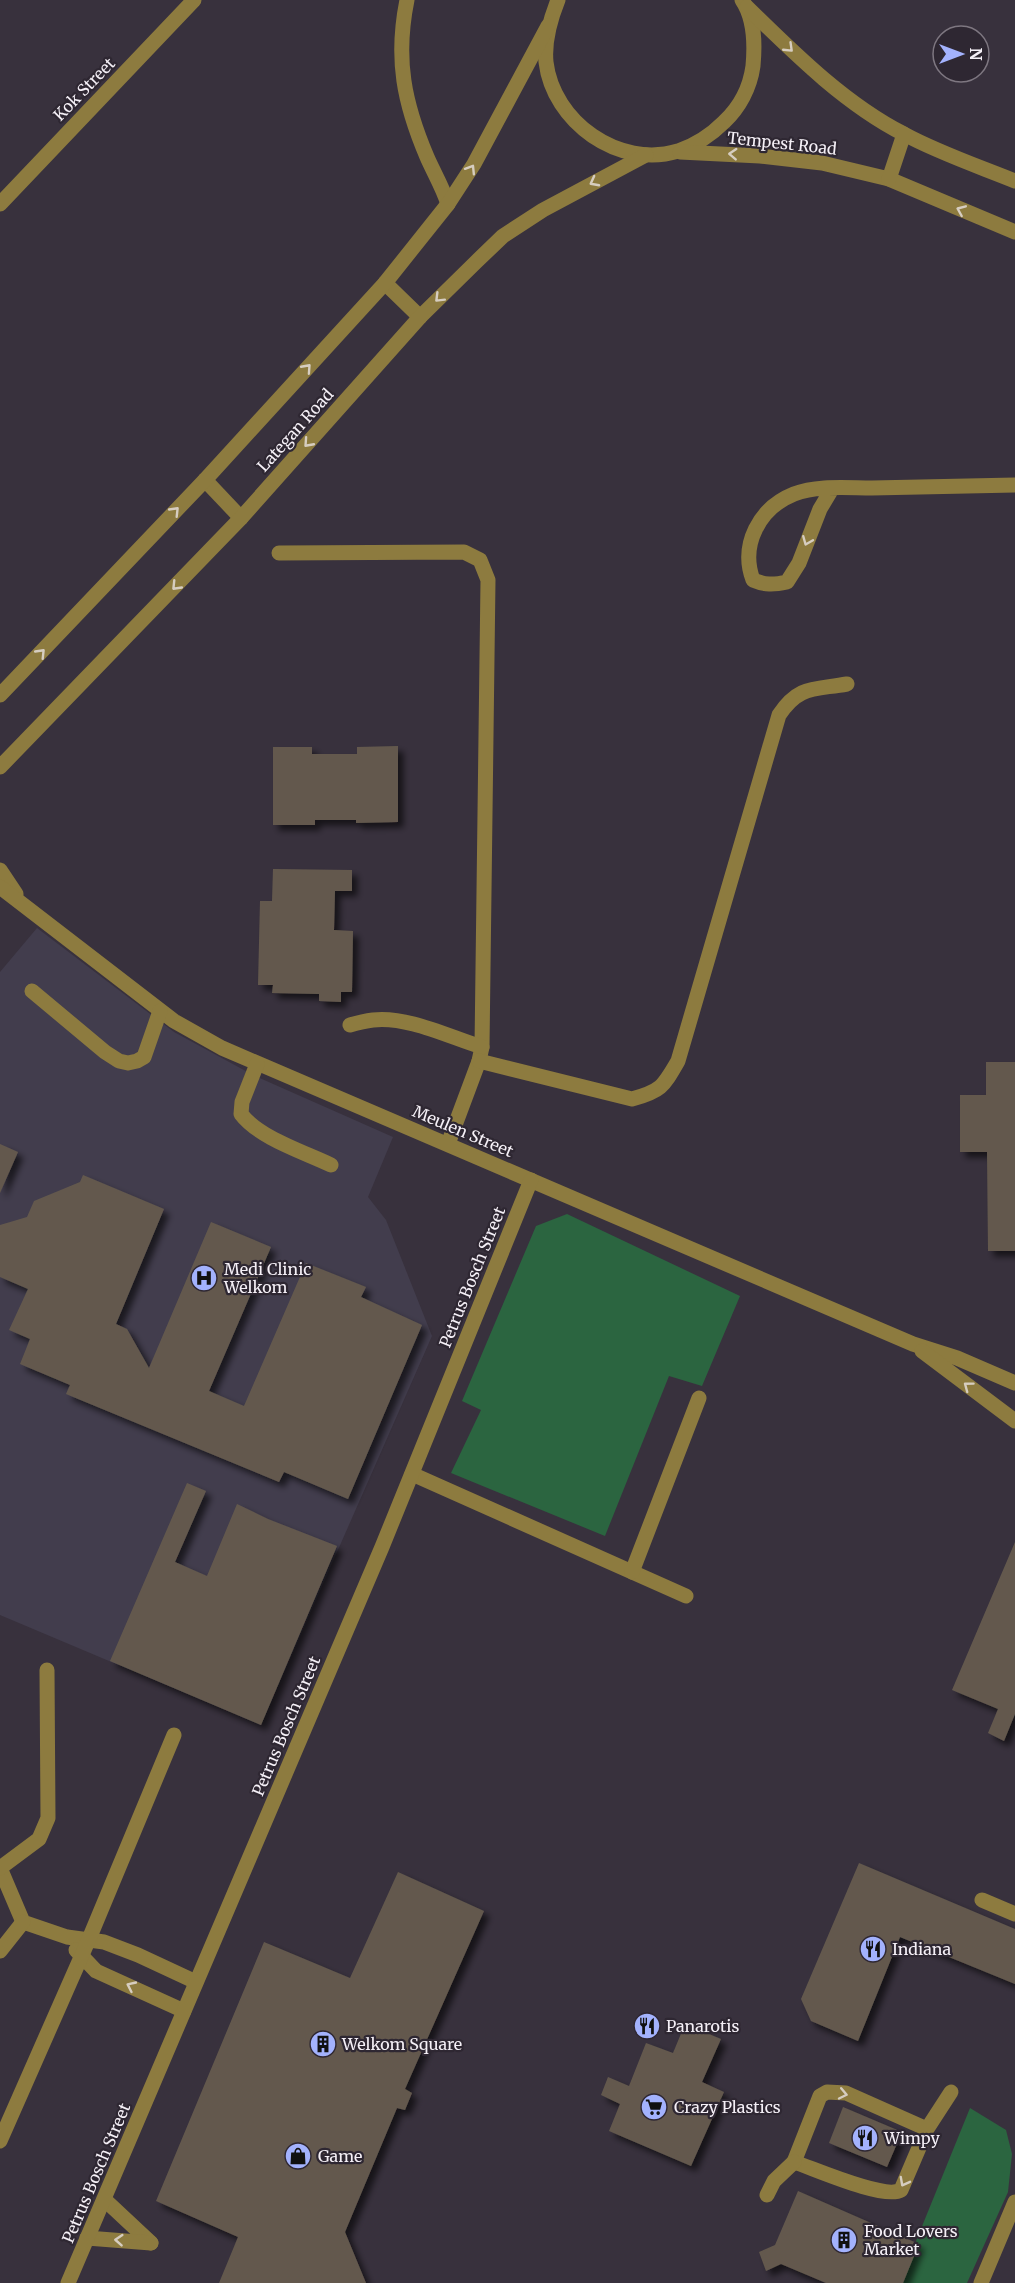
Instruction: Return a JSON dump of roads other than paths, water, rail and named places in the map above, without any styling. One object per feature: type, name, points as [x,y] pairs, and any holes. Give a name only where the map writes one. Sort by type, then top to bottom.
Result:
[{"type":"street","name":"Kok Street","points":[[0,204],[194,0]]},
{"type":"street","points":[[407,0],[400,53],[404,86],[417,133],[448,204]]},
{"type":"street","points":[[558,0],[548,26],[546,63],[557,98],[579,127],[610,147],[646,155],[677,152],[710,136],[736,111],[751,78],[755,42],[744,3]]},
{"type":"street","points":[[744,3],[807,65],[855,102],[904,134],[1015,181]]},
{"type":"street","name":"Lategan Road","points":[[0,695],[205,480],[385,283],[448,204],[474,165],[548,26]]},
{"type":"street","points":[[889,179],[904,134]]},
{"type":"street","name":"Tempest Road","points":[[677,152],[760,156],[822,163],[889,179],[1015,232]]},
{"type":"street","name":"Lategan Road","points":[[0,767],[241,518],[420,317],[503,237],[543,210],[646,155]]},
{"type":"street","points":[[385,283],[420,317]]},
{"type":"street","points":[[205,480],[241,518]]},
{"type":"street","points":[[832,489],[820,509],[799,563],[787,582],[774,585],[753,579],[748,567],[748,550],[753,532],[768,512],[795,493],[832,489],[1015,485]]},
{"type":"street","points":[[279,553],[464,552],[480,560],[488,579],[481,1054],[448,1144]]},
{"type":"street","points":[[0,682],[17,677]]},
{"type":"street","points":[[350,1024],[390,1020],[414,1024],[481,1054],[632,1099],[656,1092],[678,1061],[779,715],[789,701],[800,692],[847,684]]},
{"type":"street","name":"Meulen Street","points":[[0,870],[25,906]]},
{"type":"street","name":"Meulen Street","points":[[0,887],[160,1011],[186,1029],[222,1048],[913,1344],[957,1358],[1015,1383]]},
{"type":"street","points":[[32,991],[105,1052],[119,1061],[128,1063],[144,1056],[160,1011]]},
{"type":"street","points":[[258,1064],[242,1102],[241,1114],[248,1123],[273,1138],[331,1165]]},
{"type":"street","name":"Petrus Bosch Street","points":[[68,2283],[412,1474],[531,1180]]},
{"type":"street","name":"Meulen Street","points":[[913,1344],[1015,1421]]},
{"type":"street","points":[[632,1572],[699,1398]]},
{"type":"street","points":[[412,1474],[687,1596]]},
{"type":"street","points":[[47,1670],[48,1818],[39,1839],[0,1868],[23,1922],[67,1937],[89,1939],[138,1955],[196,1982]]},
{"type":"street","points":[[0,2141],[89,1939],[174,1735]]},
{"type":"street","points":[[982,1900],[1015,1914]]},
{"type":"street","points":[[0,1951],[23,1922]]},
{"type":"street","points":[[67,1937],[81,1957],[96,1971],[184,2011]]},
{"type":"street","points":[[767,2194],[774,2181],[794,2162],[820,2096],[827,2092],[846,2093],[927,2129]]},
{"type":"street","points":[[794,2162],[878,2192],[897,2193],[901,2190],[927,2129],[951,2092]]},
{"type":"street","points":[[87,2238],[151,2243],[105,2200]]},
{"type":"street","points":[[982,2280],[1015,2202]]},
{"type":"street","points":[[982,2280],[1015,2230]]},
{"type":"place","name":"Medi Clinic Welkom","points":[[204,1278]]},
{"type":"place","name":"Indiana","points":[[873,1949]]},
{"type":"place","name":"Panarotis","points":[[647,2026]]},
{"type":"place","name":"Welkom Square","points":[[323,2044]]},
{"type":"place","name":"Crazy Plastics","points":[[654,2107]]},
{"type":"place","name":"Wimpy","points":[[865,2138]]},
{"type":"place","name":"Game","points":[[298,2156]]},
{"type":"place","name":"Food Lovers Market","points":[[844,2240]]}]
